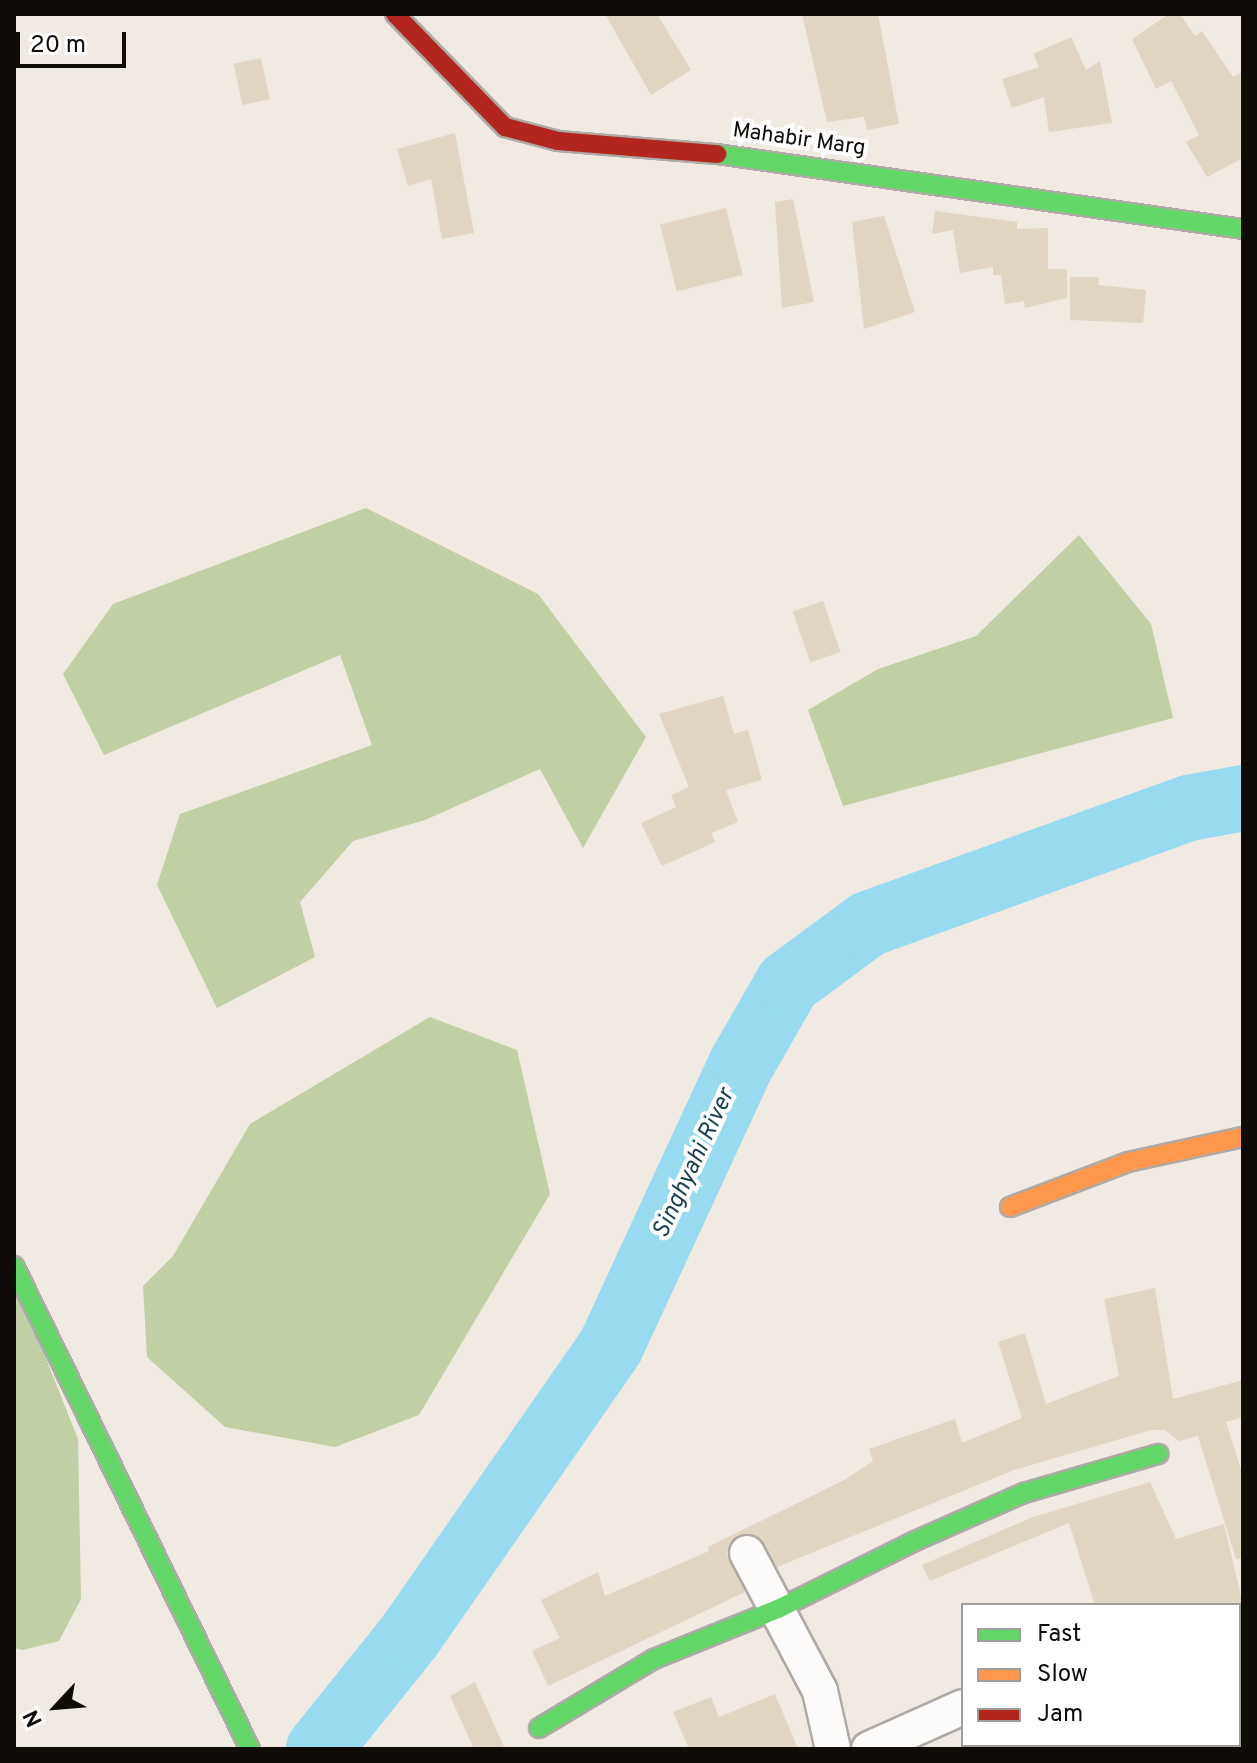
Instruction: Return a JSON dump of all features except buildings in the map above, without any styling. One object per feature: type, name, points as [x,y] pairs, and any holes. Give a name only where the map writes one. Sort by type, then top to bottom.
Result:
[{"type":"street","name":"Mahabir Marg","points":[[395,14],[468,94],[505,127],[518,131],[1243,229]]},
{"type":"street","points":[[1010,1207],[1128,1162],[1203,1141],[1243,1137]]},
{"type":"street","points":[[14,1266],[250,1749]]},
{"type":"street","points":[[539,1728],[654,1659],[778,1609],[1024,1493],[1158,1454]]},
{"type":"street","points":[[747,1553],[820,1691],[833,1749]]},
{"type":"street","points":[[869,1749],[961,1708]]},
{"type":"green space","points":[[366,508],[538,594],[646,737],[583,848],[540,769],[425,820],[353,841],[300,902],[315,957],[217,1008],[157,885],[180,814],[372,745],[340,655],[104,755],[63,674],[113,604]]},
{"type":"green space","points":[[1079,535],[1151,624],[1173,718],[843,806],[808,710],[878,669],[976,636]]},
{"type":"green space","points":[[430,1017],[517,1050],[550,1194],[419,1415],[335,1447],[225,1427],[147,1357],[143,1286],[173,1256],[250,1124]]},
{"type":"green space","points":[[14,1278],[78,1439],[81,1599],[59,1641],[23,1650],[14,1648]]},
{"type":"waterway","name":"Singhyahi River","points":[[319,1749],[411,1634],[611,1346],[742,1063],[788,983],[868,924],[1189,808],[1243,798]]},
{"type":"traffic: fast","points":[[717,154],[1243,229]]},
{"type":"traffic: fast","points":[[14,1266],[250,1749]]},
{"type":"traffic: fast","points":[[539,1728],[654,1659],[778,1609],[915,1541],[1024,1493],[1158,1454]]},
{"type":"traffic: slow","points":[[1010,1207],[1128,1162],[1243,1137]]},
{"type":"traffic: jam","points":[[395,14],[505,127],[558,141],[717,154]]}]
